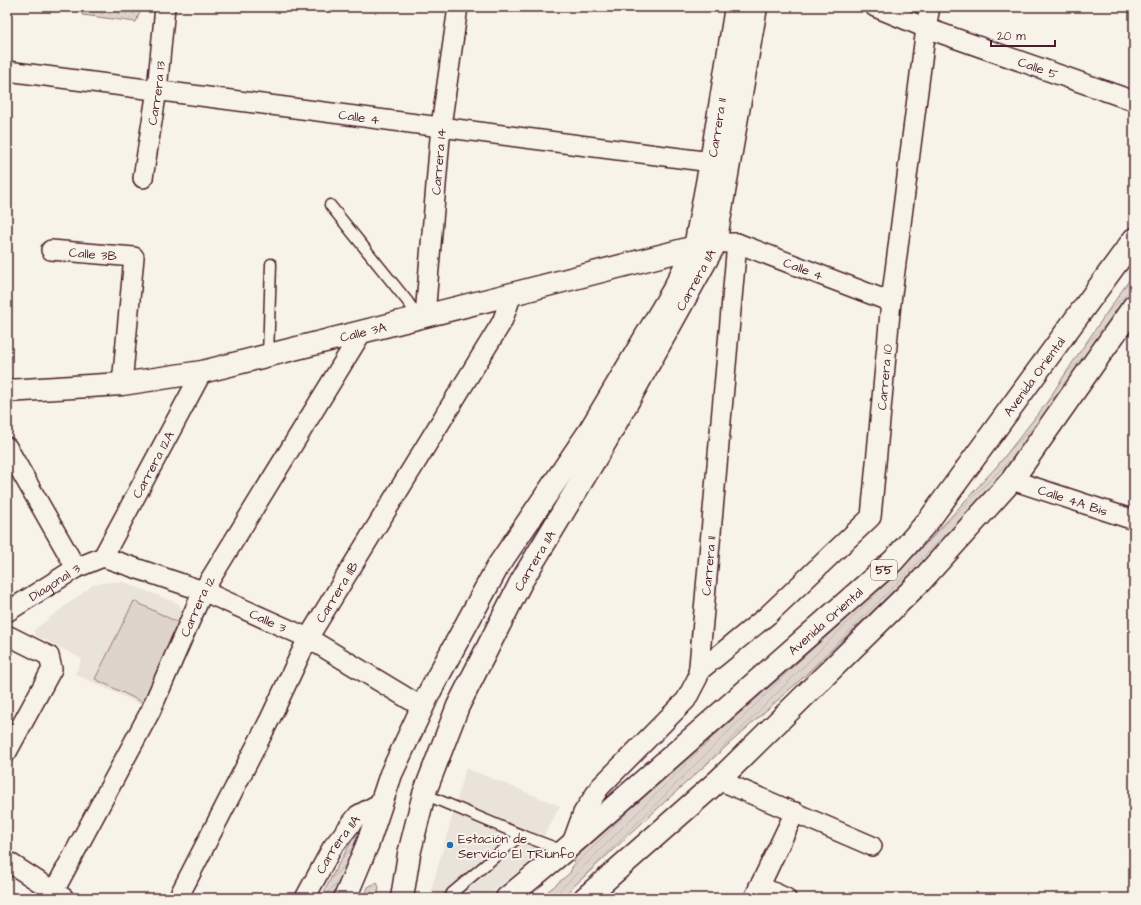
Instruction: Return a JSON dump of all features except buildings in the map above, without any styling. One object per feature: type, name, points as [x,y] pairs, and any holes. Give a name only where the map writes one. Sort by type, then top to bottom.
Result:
[{"type":"main road","name":"Carrera 11","points":[[705,246],[712,162],[736,7]]},
{"type":"main road","name":"Carrera 11","points":[[705,246],[756,7]]},
{"type":"main road","name":"Avenida Oriental","points":[[507,898],[568,847],[893,561],[929,520],[1134,239]]},
{"type":"main road","name":"Calle 3A","points":[[7,391],[122,384],[202,372],[705,246]]},
{"type":"main road","name":"Carrera 11A","points":[[345,898],[368,843],[392,774],[422,707],[498,566],[589,432],[673,291],[705,246]]},
{"type":"main road","name":"Carrera 11A","points":[[402,898],[409,854],[424,794],[458,706],[521,582],[607,439],[705,246]]},
{"type":"main road","name":"55","points":[[585,898],[718,780],[922,580],[1012,480],[1134,306]]},
{"type":"street","name":"Carrera 13","points":[[144,178],[165,7]]},
{"type":"street","name":"Carrera 14","points":[[422,317],[441,126],[458,7]]},
{"type":"street","name":"Calle 5","points":[[875,7],[926,28],[1134,101]]},
{"type":"street","name":"Carrera 10","points":[[698,672],[768,614],[871,517],[891,302],[926,28],[930,7]]},
{"type":"street","name":"Calle 4","points":[[7,71],[712,162]]},
{"type":"street","name":"Calle 4","points":[[705,246],[737,243],[891,302]]},
{"type":"street","name":"Carrera 11","points":[[568,847],[583,813],[600,787],[686,700],[698,677],[737,243]]},
{"type":"street","name":"Calle 3B","points":[[51,250],[134,257],[122,384]]},
{"type":"street","name":"Carrera 11B","points":[[178,898],[270,719],[308,638],[502,322],[512,294]]},
{"type":"street","name":"Carrera 12","points":[[59,894],[150,712],[204,591],[362,332]]},
{"type":"street","name":"Carrera 12A","points":[[103,558],[202,372]]},
{"type":"street","points":[[7,447],[76,568]]},
{"type":"street","name":"Calle 4A Bis","points":[[1012,480],[1134,520]]},
{"type":"street","name":"Calle 3","points":[[103,558],[204,591],[308,638],[422,707]]},
{"type":"street","name":"Diagonal 3","points":[[7,612],[76,568],[103,558]]},
{"type":"street","points":[[7,635],[49,656],[52,669],[7,752]]},
{"type":"street","points":[[718,780],[872,846]]},
{"type":"street","name":"Carrera 11A","points":[[306,898],[332,848],[358,815],[382,802]]},
{"type":"street","points":[[786,898],[757,892],[795,812]]},
{"type":"street","points":[[7,861],[59,894]]},
{"type":"lane","points":[[330,205],[408,302],[422,317]]},
{"type":"lane","points":[[268,356],[271,264]]},
{"type":"lane","points":[[424,794],[521,835],[568,847]]},
{"type":"lane","points":[[450,898],[452,893],[521,835]]},
{"type":"shaded area","points":[[84,7],[142,7],[136,22],[82,15]]},
{"type":"shaded area","points":[[1134,273],[1134,297],[1019,458],[944,543],[809,672],[561,898],[540,898],[570,873],[576,857],[896,574],[933,536],[998,465],[1045,405]]},
{"type":"shaded area","points":[[124,582],[179,604],[189,622],[146,707],[75,674],[82,659],[35,635],[34,630],[94,584]]},
{"type":"shaded area","points":[[134,601],[183,625],[144,703],[95,679]]},
{"type":"shaded area","points":[[466,768],[560,806],[530,862],[485,898],[429,898]]},
{"type":"shaded area","points":[[359,828],[364,828],[335,898],[321,898],[332,876]]},
{"type":"shaded area","points":[[377,882],[379,888],[377,898],[364,898],[368,887]]},
{"type":"place","name":"Estación de Servicio El TRiunfo","points":[[450,845]]}]
